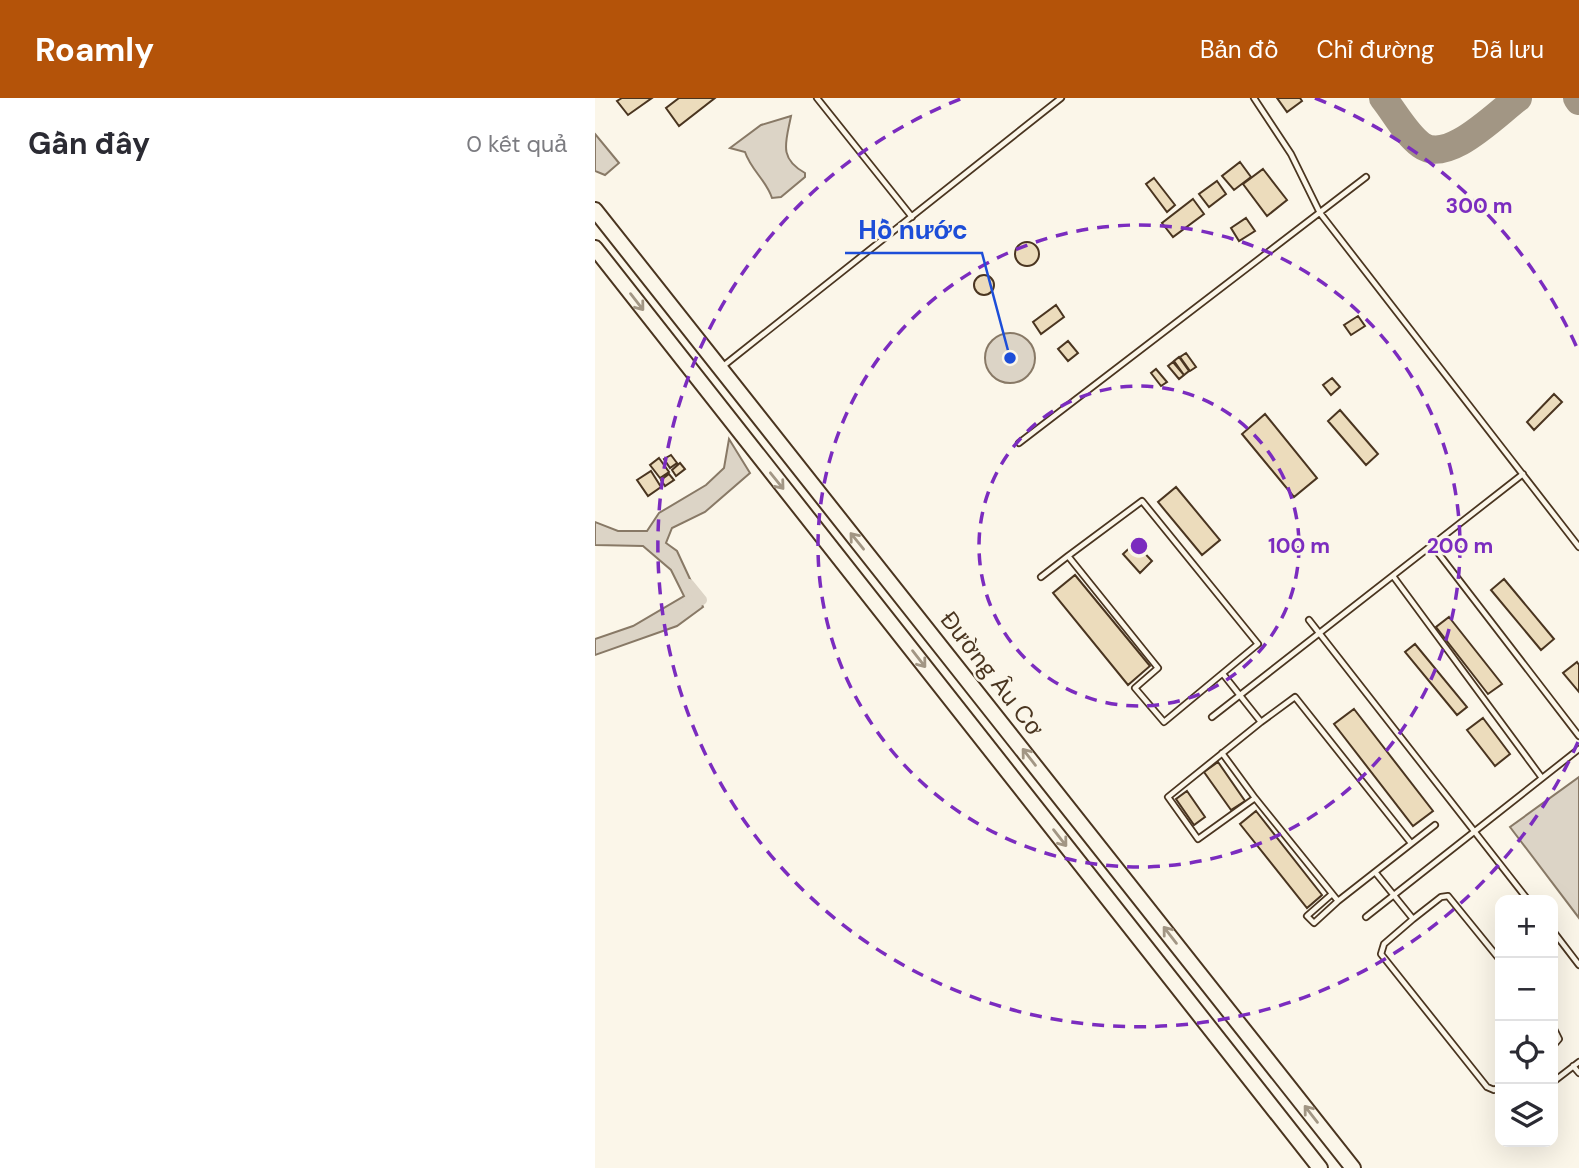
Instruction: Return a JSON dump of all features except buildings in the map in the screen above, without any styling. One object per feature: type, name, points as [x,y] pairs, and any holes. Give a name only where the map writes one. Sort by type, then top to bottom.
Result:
[{"type":"street","name":"Đường Âu Cơ","points":[[595,210],[1353,1168]]},
{"type":"street","name":"Đường Âu Cơ","points":[[595,248],[1320,1168]]},
{"type":"street","points":[[857,582],[876,565]]},
{"type":"lane","points":[[817,98],[912,216]]},
{"type":"lane","points":[[720,369],[1061,98]]},
{"type":"lane","points":[[1254,98],[1291,154],[1320,213],[1579,547]]},
{"type":"lane","points":[[1019,443],[1366,177]]},
{"type":"lane","points":[[1212,717],[1523,474]]},
{"type":"lane","points":[[1041,577],[1068,556],[1142,501],[1258,645],[1164,722],[1135,688],[1158,668],[1068,556]]},
{"type":"lane","points":[[1432,545],[1579,736]]},
{"type":"lane","points":[[1393,576],[1542,778]]},
{"type":"lane","points":[[1309,620],[1524,895]]},
{"type":"lane","points":[[1223,674],[1261,722]]},
{"type":"lane","points":[[1255,798],[1198,839],[1168,797],[1295,697],[1411,843]]},
{"type":"lane","points":[[1366,917],[1579,749]]},
{"type":"lane","points":[[1222,753],[1338,901]]},
{"type":"lane","points":[[1332,894],[1307,916],[1314,923],[1435,825]]},
{"type":"lane","points":[[1375,872],[1413,919]]},
{"type":"lane","points":[[1495,1090],[1487,1087],[1381,954],[1384,944],[1441,897],[1448,896],[1498,958]]},
{"type":"lane","points":[[1558,938],[1579,965]]},
{"type":"lane","points":[[1558,1078],[1579,1062]]},
{"type":"lane","points":[[1573,1066],[1579,1073]]},
{"type":"shaded area","points":[[791,116],[786,142],[787,155],[796,167],[805,173],[805,177],[781,197],[772,198],[745,152],[730,148],[761,125]]},
{"type":"shaded area","points":[[595,134],[619,163],[605,175],[595,171]]},
{"type":"shaded area","points":[[1010,333],[1027,341],[1035,358],[1027,375],[1010,383],[993,375],[985,358],[993,341]]},
{"type":"shaded area","points":[[729,439],[750,473],[705,512],[672,528],[666,543],[677,551],[703,607],[677,626],[595,655],[595,639],[633,626],[684,596],[671,570],[643,546],[595,545],[595,522],[618,531],[647,531],[659,513],[706,485],[724,468]]},
{"type":"shaded area","points":[[1579,777],[1579,918],[1510,827]]},
{"type":"waterway","points":[[687,606],[702,600],[689,584]]},
{"type":"taxiway","points":[[1383,98],[1410,135],[1421,145],[1432,149],[1458,143],[1518,98]]},
{"type":"place","name":"Hồ nước","points":[[1010,358]]}]
